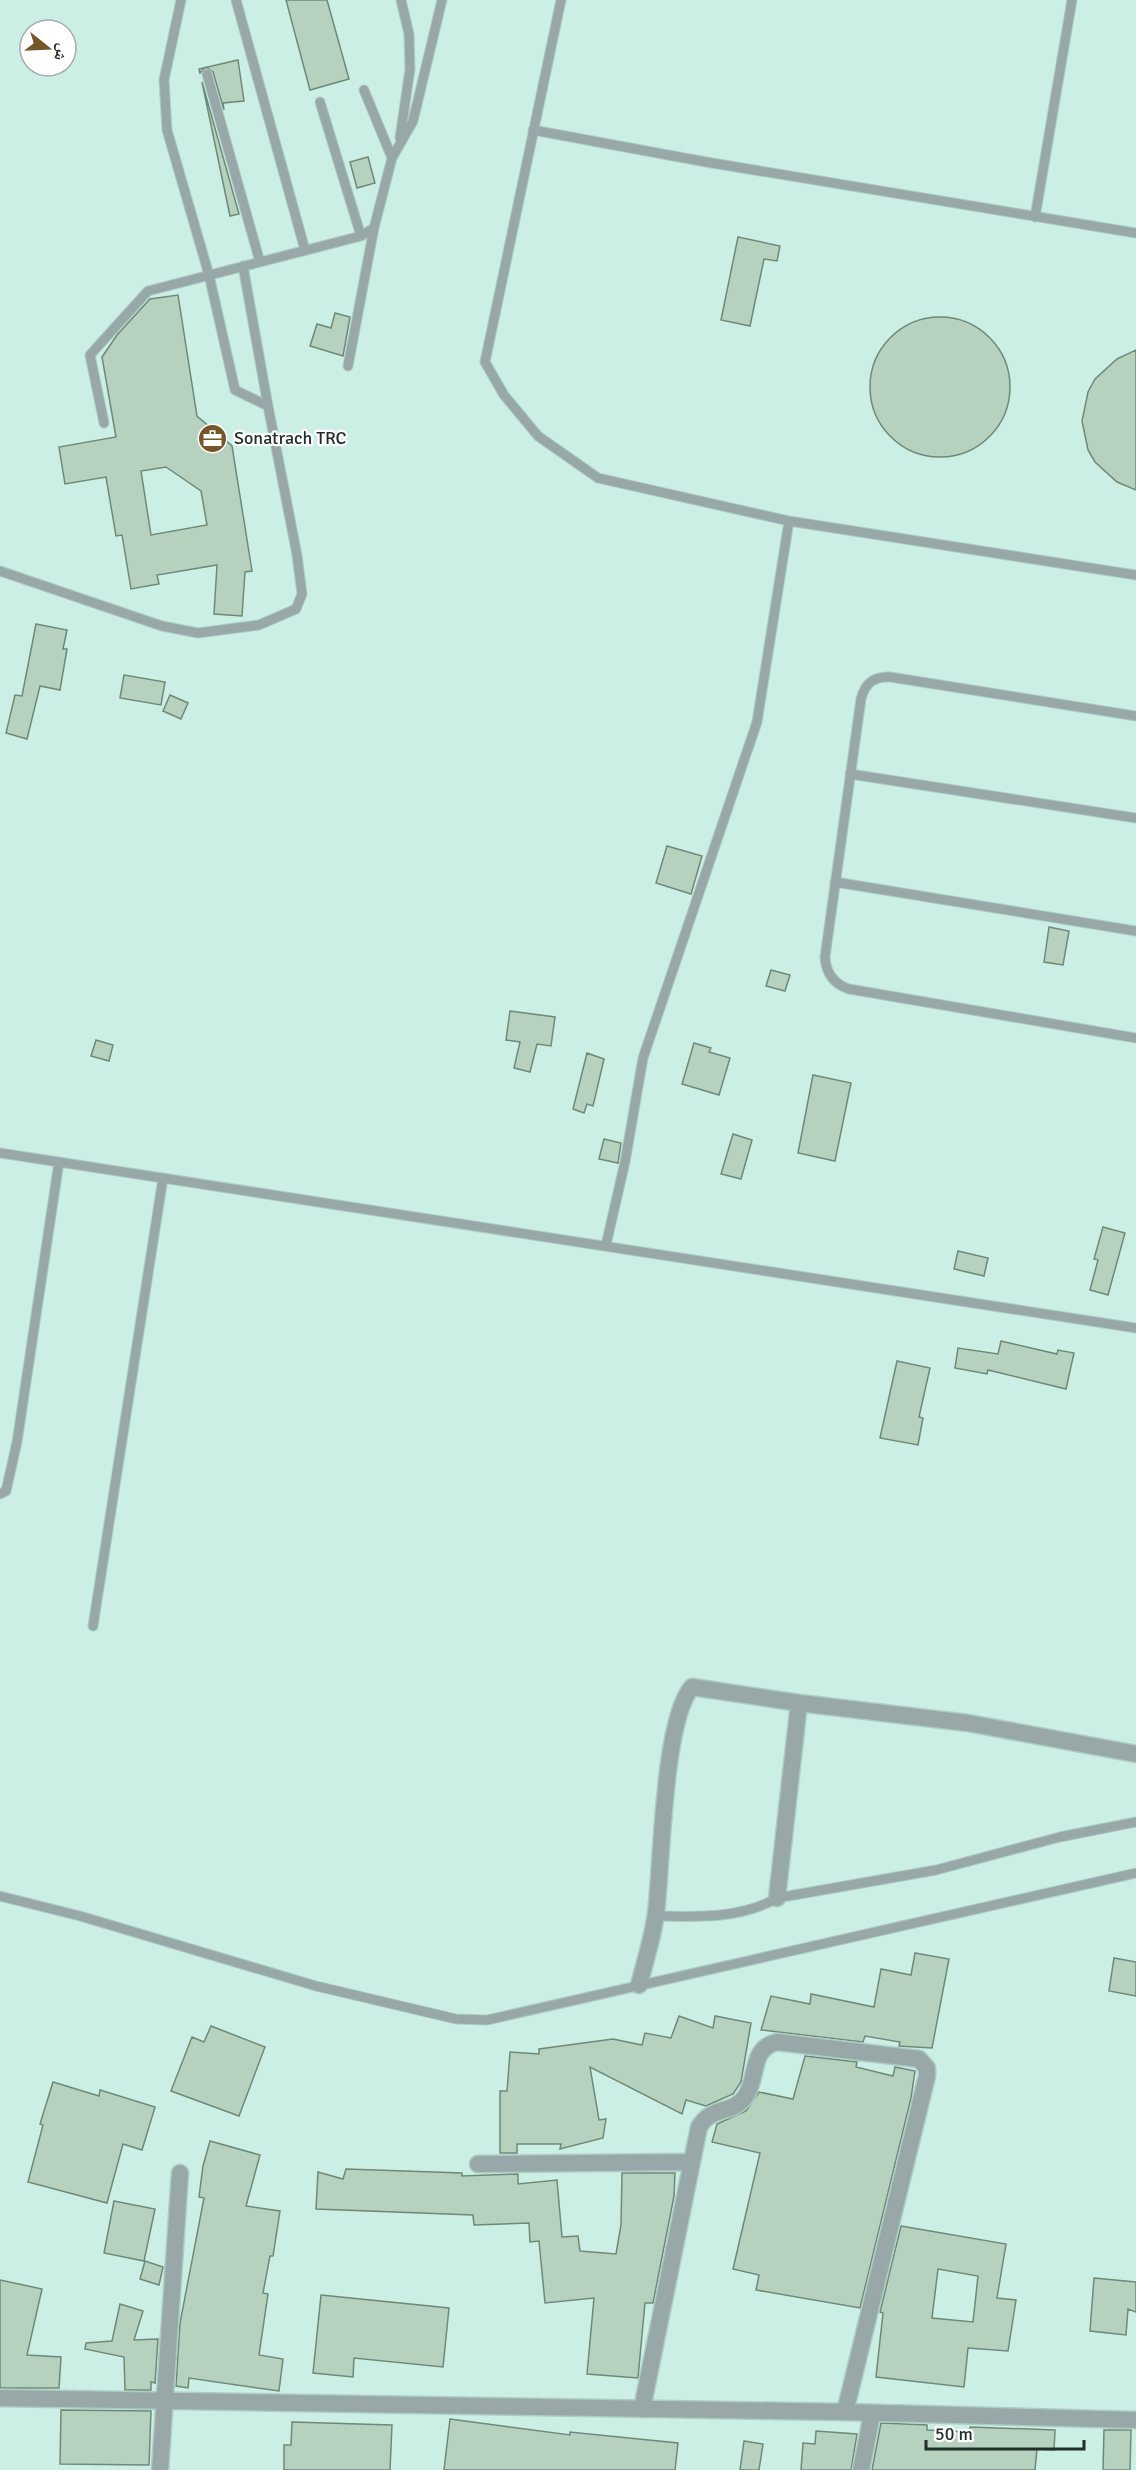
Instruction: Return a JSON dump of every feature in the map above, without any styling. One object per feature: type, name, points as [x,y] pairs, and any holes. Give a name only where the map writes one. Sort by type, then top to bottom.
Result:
[{"type":"street","points":[[639,1985],[656,1916],[672,1738],[684,1696],[692,1687],[799,1703],[968,1723],[1136,1754]]},
{"type":"street","points":[[777,1898],[799,1703]]},
{"type":"street","points":[[642,2409],[699,2127],[715,2112],[735,2106],[745,2097],[759,2054],[769,2044],[784,2042],[915,2058],[926,2064],[927,2076],[845,2412]]},
{"type":"street","points":[[478,2164],[692,2162]]},
{"type":"street","points":[[160,2470],[180,2173]]},
{"type":"street","points":[[0,2398],[845,2412],[1136,2420]]},
{"type":"street","points":[[861,2470],[872,2414]]},
{"type":"lane","points":[[181,0],[164,80],[167,130],[209,275],[235,390],[268,406]]},
{"type":"lane","points":[[236,0],[305,250]]},
{"type":"lane","points":[[400,141],[410,69],[409,34],[401,0]]},
{"type":"lane","points":[[348,366],[374,228],[392,158],[413,122],[442,0]]},
{"type":"lane","points":[[561,0],[485,362],[504,395],[538,436],[598,478],[789,521],[1136,574]]},
{"type":"lane","points":[[1035,218],[1072,0]]},
{"type":"lane","points":[[207,74],[260,262]]},
{"type":"lane","points":[[364,90],[392,158]]},
{"type":"lane","points":[[320,102],[362,236]]},
{"type":"lane","points":[[533,130],[706,162],[1136,233]]},
{"type":"lane","points":[[104,423],[90,355],[148,291],[362,236],[374,228]]},
{"type":"lane","points":[[0,571],[162,626],[198,633],[259,625],[296,609],[302,594],[297,555],[243,266]]},
{"type":"lane","points":[[606,1245],[625,1162],[643,1058],[757,722],[789,521]]},
{"type":"lane","points":[[1136,716],[882,676],[874,679],[863,691],[825,965],[831,978],[843,987],[1136,1038]]},
{"type":"lane","points":[[850,774],[1136,818]]},
{"type":"lane","points":[[835,882],[1136,931]]},
{"type":"lane","points":[[0,1154],[1136,1328]]},
{"type":"lane","points":[[0,1494],[6,1491],[17,1442],[59,1162]]},
{"type":"lane","points":[[93,1626],[163,1178]]},
{"type":"lane","points":[[656,1916],[707,1918],[765,1905],[777,1898],[936,1870],[1060,1837],[1136,1822]]},
{"type":"lane","points":[[0,1896],[80,1916],[316,1986],[456,2019],[487,2020],[1136,1873]]},
{"type":"building","points":[[286,0],[327,0],[349,79],[310,90]]},
{"type":"building","points":[[238,60],[244,101],[223,103],[224,110],[213,72],[206,67]]},
{"type":"building","points":[[202,82],[239,214],[230,216]]},
{"type":"building","points":[[368,157],[375,183],[357,188],[350,162]]},
{"type":"building","points":[[738,237],[780,246],[777,261],[764,259],[750,326],[721,320]]},
{"type":"building","points":[[178,295],[197,416],[232,446],[252,571],[245,572],[242,616],[214,614],[217,565],[157,575],[159,584],[131,589],[122,535],[116,536],[106,477],[65,484],[59,447],[116,437],[102,357],[117,335],[150,299]],"holes":[[[166,467],[201,491],[207,525],[151,535],[141,471]]]},
{"type":"building","points":[[335,313],[350,317],[343,356],[310,346],[317,324],[331,328]]},
{"type":"building","points":[[940,317],[967,323],[979,329],[989,338],[998,348],[1004,360],[1010,387],[1004,414],[998,426],[989,436],[979,445],[967,451],[940,457],[913,451],[901,445],[891,436],[882,426],[876,414],[870,387],[876,360],[882,348],[891,338],[901,329],[913,323]]},
{"type":"building","points":[[1136,350],[1136,490],[1117,482],[1095,462],[1088,450],[1082,421],[1088,392],[1095,379],[1117,359]]},
{"type":"building","points":[[36,624],[67,630],[63,649],[67,649],[60,690],[40,686],[27,739],[6,733],[15,695],[22,696]]},
{"type":"building","points":[[124,675],[165,682],[161,705],[120,698]]},
{"type":"building","points":[[170,695],[188,703],[181,719],[163,711]]},
{"type":"building","points":[[667,846],[702,856],[691,894],[656,883]]},
{"type":"building","points":[[1049,927],[1069,931],[1063,965],[1044,962]]},
{"type":"building","points":[[771,970],[790,975],[785,991],[766,986]]},
{"type":"building","points":[[510,1011],[555,1017],[551,1046],[537,1044],[530,1072],[514,1068],[520,1042],[506,1040]]},
{"type":"building","points":[[96,1040],[113,1045],[109,1061],[91,1056]]},
{"type":"building","points":[[694,1043],[711,1048],[709,1052],[730,1058],[719,1095],[682,1084]]},
{"type":"building","points":[[587,1053],[604,1059],[593,1106],[587,1104],[584,1113],[573,1109]]},
{"type":"building","points":[[813,1075],[851,1083],[835,1161],[798,1153]]},
{"type":"building","points":[[733,1134],[752,1140],[741,1179],[721,1174]]},
{"type":"building","points":[[604,1139],[621,1143],[618,1163],[599,1159]]},
{"type":"building","points":[[1103,1227],[1125,1233],[1108,1295],[1090,1290],[1098,1260],[1094,1259]]},
{"type":"building","points":[[958,1251],[988,1258],[984,1276],[954,1269]]},
{"type":"building","points":[[1001,1341],[1057,1354],[1058,1350],[1074,1353],[1066,1389],[988,1370],[987,1374],[955,1368],[958,1348],[998,1354]]},
{"type":"building","points":[[897,1361],[930,1368],[919,1417],[923,1418],[918,1445],[880,1438]]},
{"type":"building","points":[[915,1953],[949,1959],[932,2048],[899,2046],[900,2042],[865,2036],[863,2042],[761,2030],[771,1996],[810,2004],[811,1994],[874,2007],[881,1969],[911,1975]]},
{"type":"building","points":[[1114,1958],[1136,1962],[1136,1996],[1109,1991]]},
{"type":"building","points":[[679,2016],[713,2028],[715,2016],[751,2023],[741,2082],[733,2094],[706,2106],[686,2100],[682,2114],[590,2067],[599,2120],[606,2119],[603,2138],[560,2149],[561,2144],[517,2144],[517,2153],[500,2153],[500,2091],[507,2091],[510,2052],[539,2054],[539,2049],[613,2039],[642,2045],[645,2033],[671,2038]]},
{"type":"building","points":[[211,2026],[265,2047],[239,2116],[171,2091],[192,2037],[204,2042]]},
{"type":"building","points":[[805,2056],[857,2062],[856,2067],[893,2076],[895,2067],[915,2071],[911,2098],[860,2308],[756,2290],[759,2275],[733,2269],[760,2153],[712,2142],[717,2124],[746,2111],[759,2092],[793,2099]]},
{"type":"building","points":[[53,2082],[99,2096],[100,2090],[155,2107],[142,2150],[123,2144],[107,2203],[28,2182],[43,2125],[40,2124]]},
{"type":"building","points":[[210,2141],[260,2155],[246,2206],[280,2211],[273,2256],[270,2256],[263,2293],[268,2294],[259,2355],[283,2359],[279,2391],[189,2378],[188,2388],[176,2386],[180,2323],[204,2198],[199,2197],[203,2166]]},
{"type":"building","points":[[346,2169],[462,2173],[462,2176],[518,2174],[518,2184],[557,2180],[562,2237],[578,2236],[580,2251],[616,2254],[621,2225],[622,2173],[675,2173],[674,2196],[653,2303],[645,2303],[638,2378],[587,2374],[594,2298],[545,2303],[539,2241],[530,2242],[529,2223],[474,2225],[473,2215],[316,2209],[318,2172],[343,2179]]},
{"type":"building","points":[[114,2201],[155,2209],[144,2261],[104,2253]]},
{"type":"building","points":[[901,2226],[1006,2244],[997,2298],[1016,2300],[1008,2351],[968,2348],[964,2387],[876,2377],[883,2313],[880,2312]],"holes":[[[938,2269],[978,2276],[973,2322],[932,2318]]]},
{"type":"building","points":[[145,2261],[163,2267],[159,2285],[140,2279]]},
{"type":"building","points":[[1094,2278],[1136,2282],[1136,2312],[1128,2309],[1126,2335],[1090,2331]]},
{"type":"building","points":[[0,2280],[42,2289],[27,2355],[61,2357],[59,2388],[0,2388]]},
{"type":"building","points":[[321,2295],[449,2308],[443,2367],[354,2358],[353,2377],[313,2373]]},
{"type":"building","points":[[120,2304],[143,2311],[134,2340],[158,2339],[155,2383],[151,2382],[151,2390],[125,2390],[124,2357],[85,2349],[86,2343],[112,2341]]},
{"type":"building","points":[[61,2410],[151,2411],[149,2465],[60,2464]]},
{"type":"building","points":[[450,2419],[570,2435],[570,2432],[678,2443],[675,2470],[444,2470]]},
{"type":"building","points":[[292,2422],[392,2425],[390,2470],[284,2470],[284,2445],[291,2445]]},
{"type":"building","points":[[881,2423],[927,2425],[927,2430],[970,2432],[970,2427],[1055,2430],[1054,2450],[1037,2449],[1035,2470],[872,2470]]},
{"type":"building","points":[[1104,2430],[1131,2430],[1130,2470],[1103,2470]]},
{"type":"building","points":[[816,2431],[857,2434],[851,2470],[801,2470],[803,2443],[815,2444]]},
{"type":"building","points":[[744,2441],[763,2444],[759,2470],[740,2470]]},
{"type":"place","name":"Sonatrach TRC","points":[[213,438]]}]
